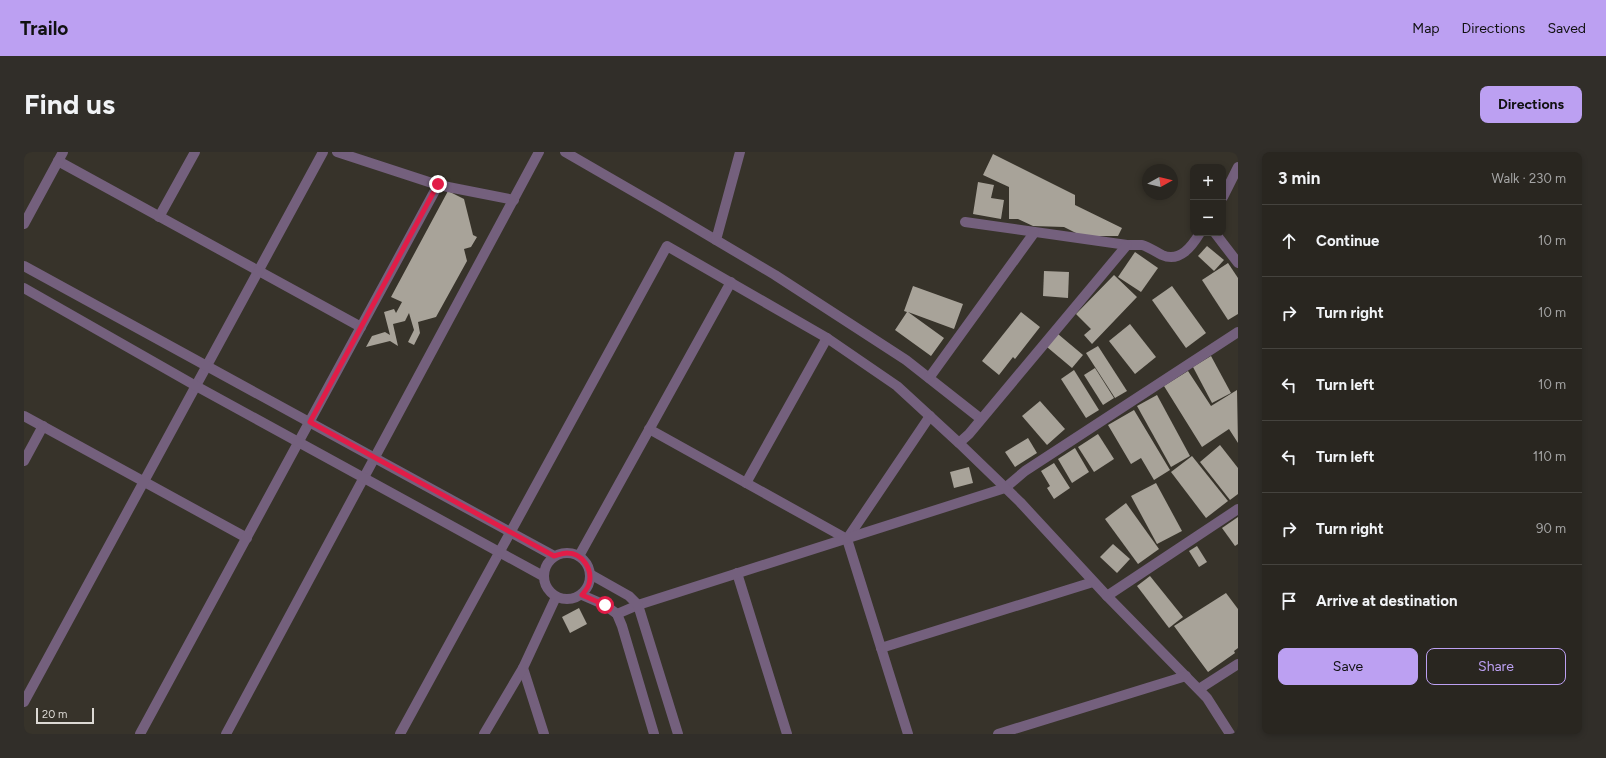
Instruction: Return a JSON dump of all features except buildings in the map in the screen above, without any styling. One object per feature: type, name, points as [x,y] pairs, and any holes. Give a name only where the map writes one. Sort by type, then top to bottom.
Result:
[{"type":"street","points":[[159,217],[195,152]]},
{"type":"street","points":[[24,702],[323,152]]},
{"type":"street","points":[[337,152],[438,184],[514,200]]},
{"type":"street","points":[[226,734],[539,152]]},
{"type":"street","points":[[565,152],[775,275],[906,360],[981,419]]},
{"type":"street","points":[[716,240],[740,152]]},
{"type":"street","points":[[24,224],[61,157],[159,217],[361,327]]},
{"type":"street","points":[[1226,191],[1238,167]]},
{"type":"street","points":[[140,734],[438,184]]},
{"type":"street","points":[[965,222],[1127,246],[1143,246],[1171,258],[1180,255],[1191,247],[1198,236]]},
{"type":"street","points":[[929,378],[1034,233]]},
{"type":"street","points":[[1217,236],[1238,263]]},
{"type":"street","points":[[400,734],[667,246],[827,338],[897,386],[1020,502],[1093,582],[1199,689],[1207,698],[1230,734]]},
{"type":"street","points":[[959,443],[1127,246]]},
{"type":"street","points":[[24,266],[554,556]]},
{"type":"street","points":[[579,556],[731,282]]},
{"type":"street","points":[[24,288],[196,386],[543,576]]},
{"type":"street","points":[[617,614],[638,605],[1005,488],[1025,471],[1238,332]]},
{"type":"street","points":[[746,483],[827,338]]},
{"type":"street","points":[[24,416],[247,538]]},
{"type":"street","points":[[847,539],[930,416]]},
{"type":"street","points":[[24,461],[43,426]]},
{"type":"street","points":[[649,429],[847,539],[908,734]]},
{"type":"street","points":[[1107,596],[1238,509]]},
{"type":"street","points":[[566,553],[579,556],[586,564],[590,574],[588,586],[582,595],[569,600],[556,598],[546,589],[543,576],[546,565],[554,556],[566,553]]},
{"type":"street","points":[[737,573],[786,734]]},
{"type":"street","points":[[590,574],[629,596],[638,605],[678,734]]},
{"type":"street","points":[[881,648],[1093,582]]},
{"type":"street","points":[[582,595],[605,605],[617,614],[622,626],[654,734]]},
{"type":"street","points":[[484,734],[523,668],[556,598]]},
{"type":"street","points":[[1199,689],[1238,664]]},
{"type":"street","points":[[523,668],[544,734]]},
{"type":"street","points":[[998,734],[1186,676]]},
{"type":"route","points":[[438,184],[310,422],[554,556],[566,553],[579,556],[586,564],[590,574],[588,586],[582,595],[605,605]]}]
